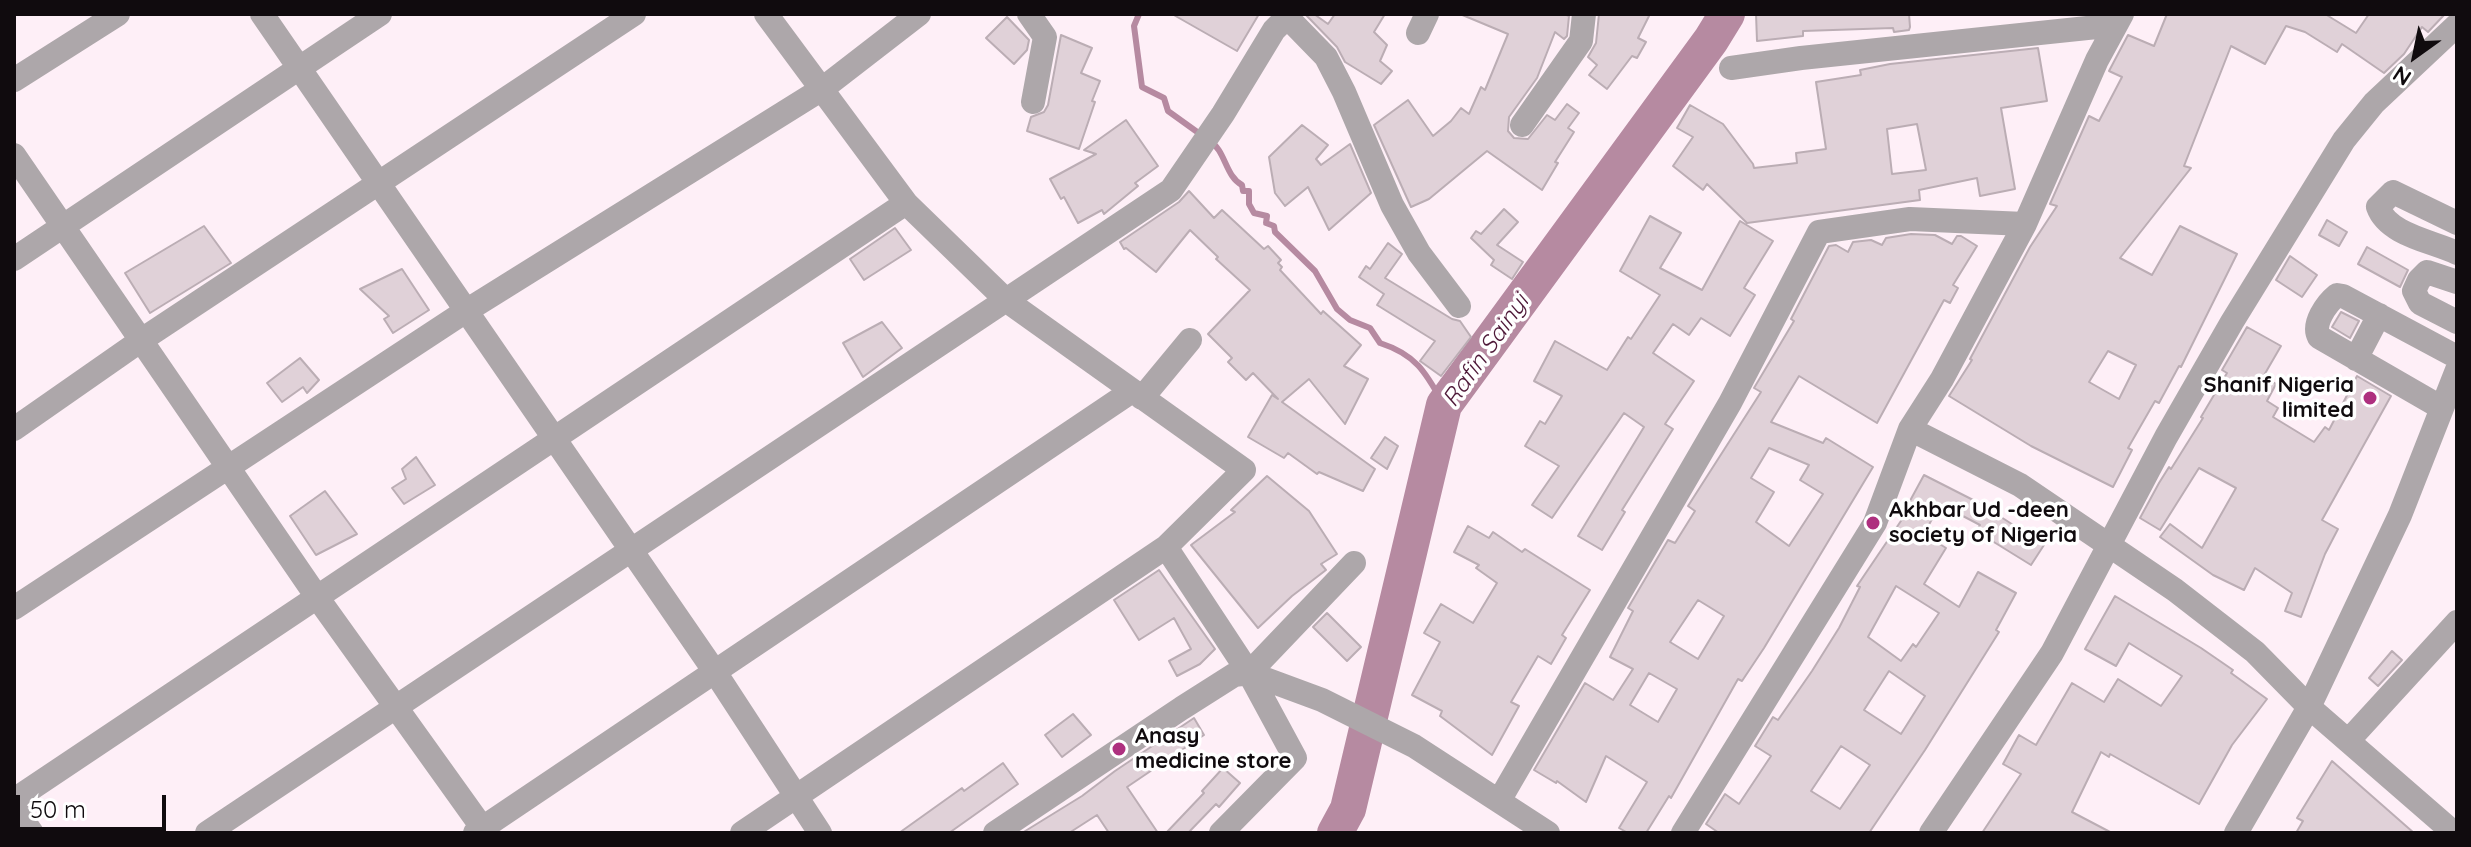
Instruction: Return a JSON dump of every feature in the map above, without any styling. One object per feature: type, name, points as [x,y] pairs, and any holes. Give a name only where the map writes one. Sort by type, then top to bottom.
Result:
[{"type":"street","points":[[14,80],[118,14]]},
{"type":"street","points":[[262,14],[715,672],[820,833]]},
{"type":"street","points":[[14,259],[380,14]]},
{"type":"street","points":[[14,429],[143,339],[634,14]]},
{"type":"street","points":[[742,833],[1166,547],[1244,470],[1007,301],[906,203],[766,14]]},
{"type":"street","points":[[14,608],[466,311],[822,89],[919,14]]},
{"type":"street","points":[[1029,14],[1045,37],[1033,102]]},
{"type":"street","points":[[1522,125],[1581,41],[1584,14]]},
{"type":"street","points":[[207,833],[1171,190],[1223,114],[1274,30],[1289,16],[1326,57],[1392,205],[1419,253],[1459,306]]},
{"type":"street","points":[[1731,68],[2119,20]]},
{"type":"street","points":[[1683,833],[1875,523],[1910,429],[1942,379],[2025,224],[2097,60],[2119,20]]},
{"type":"street","points":[[1931,833],[2052,653],[2232,322],[2344,140],[2374,103],[2457,25]]},
{"type":"street","points":[[14,155],[61,228],[143,339],[317,597],[481,831],[715,672],[1137,395],[1190,340]]},
{"type":"street","points":[[2457,223],[2393,192],[2378,207],[2382,218],[2394,227],[2457,253]]},
{"type":"street","points":[[14,800],[906,203]]},
{"type":"street","points":[[1499,801],[1730,403],[1819,232],[1910,219],[2025,224]]},
{"type":"street","points":[[2457,282],[2427,272],[2414,291],[2420,303],[2457,322]]},
{"type":"street","points":[[2442,408],[2319,337],[2315,332],[2316,325],[2337,295],[2343,296],[2457,357]]},
{"type":"street","points":[[2356,359],[2379,315]]},
{"type":"street","points":[[2236,833],[2309,707],[2400,515],[2457,370]]},
{"type":"street","points":[[1910,429],[2020,485],[2175,590],[2255,652],[2309,707],[2454,833]]},
{"type":"street","points":[[1166,547],[1249,673],[1295,758],[1221,833]]},
{"type":"street","points":[[1249,673],[1354,563]]},
{"type":"street","points":[[2348,741],[2457,622]]},
{"type":"street","points":[[995,833],[1234,675],[1249,673],[1322,700],[1414,746],[1499,801],[1532,829]]},
{"type":"street","points":[[14,807],[32,833]]},
{"type":"building","points":[[1172,14],[1259,14],[1237,51]]},
{"type":"building","points":[[1305,14],[1314,14],[1328,24],[1335,14],[1385,14],[1374,32],[1387,45],[1380,61],[1392,71],[1381,84],[1345,62],[1337,47]]},
{"type":"building","points":[[1460,14],[1569,16],[1567,36],[1564,39],[1555,32],[1537,78],[1509,117],[1508,131],[1514,138],[1528,139],[1547,115],[1555,120],[1567,104],[1579,113],[1568,128],[1574,132],[1542,190],[1487,151],[1429,199],[1411,207],[1374,125],[1408,100],[1433,136],[1461,108],[1469,114],[1481,87],[1485,90],[1508,34]]},
{"type":"building","points":[[1599,14],[1650,14],[1638,38],[1646,42],[1637,58],[1632,56],[1607,89],[1589,75],[1597,65],[1588,57],[1596,43]]},
{"type":"building","points":[[1756,14],[1909,14],[1910,27],[1909,30],[1894,32],[1893,28],[1803,31],[1803,36],[1757,41]]},
{"type":"building","points":[[2167,14],[2325,14],[2356,33],[2369,14],[2445,14],[2428,32],[2422,27],[2404,54],[2384,73],[2342,44],[2337,52],[2305,32],[2286,26],[2265,64],[2231,46],[2184,166],[2191,168],[2120,258],[2152,275],[2180,226],[2237,254],[2181,367],[2159,403],[2155,401],[2128,448],[2132,450],[2113,487],[2031,446],[1949,396],[1972,360],[2030,247],[2057,206],[2050,204],[2089,116],[2099,121],[2122,77],[2109,71],[2128,35],[2154,46]],"holes":[[[2108,351],[2136,365],[2119,399],[2089,382]]]},
{"type":"building","points":[[1007,17],[1029,40],[1027,50],[1014,64],[986,38]]},
{"type":"building","points":[[1061,35],[1092,48],[1081,73],[1100,81],[1079,149],[1027,131],[1031,117],[1044,112],[1048,105]]},
{"type":"building","points":[[2038,48],[2047,101],[2001,108],[2015,189],[1980,196],[1977,178],[1919,190],[1920,200],[1747,223],[1707,184],[1703,190],[1673,166],[1693,137],[1677,128],[1690,105],[1723,124],[1754,168],[1797,163],[1796,153],[1826,149],[1816,82],[1861,75],[1860,70]],"holes":[[[1917,124],[1926,170],[1892,174],[1887,129]]]},
{"type":"building","points":[[1126,120],[1158,166],[1135,183],[1138,186],[1104,214],[1102,210],[1078,223],[1050,179],[1096,154],[1084,150]]},
{"type":"building","points":[[1302,125],[1328,145],[1316,159],[1321,165],[1350,144],[1371,193],[1329,230],[1308,187],[1285,206],[1275,193],[1269,157]]},
{"type":"building","points":[[1189,191],[1214,218],[1222,210],[1264,249],[1268,246],[1281,260],[1278,263],[1282,267],[1280,270],[1321,314],[1323,311],[1361,345],[1344,366],[1368,379],[1345,424],[1309,379],[1282,402],[1375,469],[1363,491],[1319,472],[1317,474],[1288,453],[1284,458],[1248,437],[1272,395],[1278,399],[1253,373],[1246,380],[1228,362],[1232,358],[1208,334],[1250,290],[1216,259],[1218,257],[1190,230],[1156,272],[1124,249],[1120,242],[1179,202]]},
{"type":"building","points":[[1504,209],[1518,222],[1497,245],[1523,262],[1512,279],[1491,265],[1494,260],[1471,238],[1476,231],[1481,234]]},
{"type":"building","points":[[1650,216],[1681,233],[1660,268],[1702,290],[1740,221],[1773,241],[1744,288],[1755,295],[1730,336],[1701,318],[1689,335],[1673,324],[1653,353],[1694,381],[1665,424],[1673,429],[1622,510],[1625,512],[1602,550],[1578,536],[1644,427],[1624,413],[1552,518],[1532,505],[1559,466],[1525,446],[1540,421],[1545,424],[1562,396],[1534,381],[1555,341],[1607,370],[1628,337],[1631,339],[1660,295],[1620,271]]},
{"type":"building","points":[[2327,220],[2347,232],[2339,246],[2319,235]]},
{"type":"building","points":[[204,226],[231,263],[150,313],[125,273]]},
{"type":"building","points":[[895,228],[911,250],[864,280],[850,259]]},
{"type":"building","points":[[1911,234],[1935,235],[1952,244],[1957,236],[1961,236],[1977,246],[1953,285],[1958,288],[1950,303],[1944,300],[1877,423],[1799,376],[1771,422],[1823,443],[1826,438],[1873,467],[1764,648],[1742,681],[1738,679],[1671,798],[1669,796],[1646,833],[1628,833],[1619,828],[1647,782],[1606,756],[1586,802],[1557,781],[1534,770],[1585,683],[1613,700],[1633,669],[1610,657],[1633,611],[1628,608],[1668,540],[1675,543],[1695,511],[1688,506],[1761,392],[1754,388],[1794,321],[1791,319],[1829,246],[1836,245],[1848,252],[1853,242],[1871,240],[1882,245],[1886,238]],"holes":[[[1769,448],[1809,465],[1800,480],[1823,494],[1789,546],[1756,522],[1774,492],[1751,478]],[[1698,600],[1724,616],[1698,659],[1670,642]],[[1649,673],[1677,689],[1658,722],[1630,705]]]},
{"type":"building","points":[[1388,243],[1402,254],[1385,278],[1460,321],[1471,337],[1441,376],[1420,361],[1435,341],[1377,305],[1384,294],[1359,277],[1366,266],[1370,269]]},
{"type":"building","points":[[2367,247],[2408,270],[2400,287],[2358,264]]},
{"type":"building","points":[[2290,256],[2317,275],[2302,297],[2276,280]]},
{"type":"building","points":[[402,269],[429,310],[393,333],[384,319],[389,316],[360,289]]},
{"type":"building","points":[[2341,312],[2359,321],[2350,338],[2332,327]]},
{"type":"building","points":[[882,322],[902,348],[863,377],[843,343]]},
{"type":"building","points":[[2247,327],[2281,346],[2263,377],[2276,384],[2267,401],[2278,408],[2273,417],[2314,442],[2325,427],[2329,430],[2357,376],[2391,396],[2322,520],[2338,529],[2301,617],[2285,611],[2292,593],[2255,568],[2244,590],[2213,575],[2160,537],[2170,524],[2202,548],[2236,488],[2199,468],[2160,530],[2140,518],[2169,467],[2171,469],[2203,418],[2227,373],[2222,370]]},
{"type":"building","points":[[300,358],[319,380],[307,393],[303,387],[282,402],[267,383]]},
{"type":"building","points":[[1385,437],[1398,446],[1387,469],[1371,458]]},
{"type":"building","points":[[416,457],[435,485],[404,504],[392,488],[406,479],[402,469]]},
{"type":"building","points":[[1924,475],[1981,504],[2044,545],[2031,565],[1976,531],[1980,525],[1940,504],[1924,534],[1946,548],[1924,584],[1959,607],[1978,572],[2016,593],[1996,630],[1999,632],[1925,750],[1869,833],[1719,833],[1706,824],[1725,794],[1739,804],[1771,756],[1755,746],[1773,717],[1778,720],[1812,671],[1839,628],[1860,587],[1857,586],[1907,512],[1905,510]],"holes":[[[1896,586],[1939,613],[1916,647],[1913,644],[1901,661],[1868,637]],[[1889,671],[1925,696],[1901,734],[1864,710]],[[1841,746],[1870,765],[1840,809],[1811,791]]]},
{"type":"building","points":[[1267,476],[1309,511],[1337,554],[1321,564],[1326,570],[1258,628],[1191,545],[1235,512],[1231,510]]},
{"type":"building","points":[[325,491],[357,534],[316,555],[290,516]]},
{"type":"building","points":[[1468,526],[1489,538],[1493,532],[1590,590],[1562,635],[1566,638],[1551,664],[1538,656],[1511,702],[1519,706],[1492,755],[1440,716],[1442,711],[1412,695],[1440,642],[1424,633],[1441,604],[1473,623],[1497,583],[1476,568],[1479,565],[1454,552]]},
{"type":"building","points":[[1159,570],[1215,649],[1200,664],[1177,676],[1169,661],[1191,649],[1174,618],[1139,640],[1114,600]]},
{"type":"building","points":[[2115,596],[2201,648],[2267,699],[2232,745],[2199,804],[2110,754],[2109,757],[2101,752],[2072,812],[2112,833],[1982,833],[2021,774],[2003,764],[2019,735],[2036,745],[2072,683],[2104,702],[2118,679],[2161,706],[2182,676],[2129,643],[2116,666],[2085,649]]},
{"type":"building","points":[[1327,613],[1361,647],[1347,661],[1313,627]]},
{"type":"building","points":[[2392,651],[2402,660],[2378,686],[2369,678]]},
{"type":"building","points":[[1073,714],[1091,735],[1062,757],[1045,735]]},
{"type":"building","points":[[1194,718],[1204,735],[1127,787],[1158,833],[1109,833],[1097,815],[1069,833],[1022,833],[1082,796]]},
{"type":"building","points":[[2332,761],[2414,833],[2296,833],[2303,821],[2297,818]]},
{"type":"building","points":[[1003,763],[1018,784],[949,833],[899,833],[962,788],[964,791]]},
{"type":"building","points":[[1223,768],[1240,783],[1219,807],[1216,804],[1188,833],[1166,833],[1204,793],[1202,791]]},
{"type":"waterway","points":[[1139,14],[1134,26],[1142,87],[1164,98],[1168,111],[1200,134]]},
{"type":"waterway","name":"Rafin Sainyi","points":[[1335,833],[1348,809],[1444,405],[1727,14]]},
{"type":"waterway","points":[[1209,140],[1219,150],[1243,191],[1249,191],[1249,204],[1254,213],[1267,216],[1266,223],[1274,226],[1275,232],[1315,271],[1337,309],[1350,320],[1370,328],[1380,343],[1412,359],[1426,374],[1444,405]]},
{"type":"place","name":"Shanif Nigeria limited","points":[[2370,398]]},
{"type":"place","name":"Akhbar Ud -deen society of Nigeria","points":[[1873,523]]},
{"type":"place","name":"Anasy medicine store","points":[[1119,749]]}]
